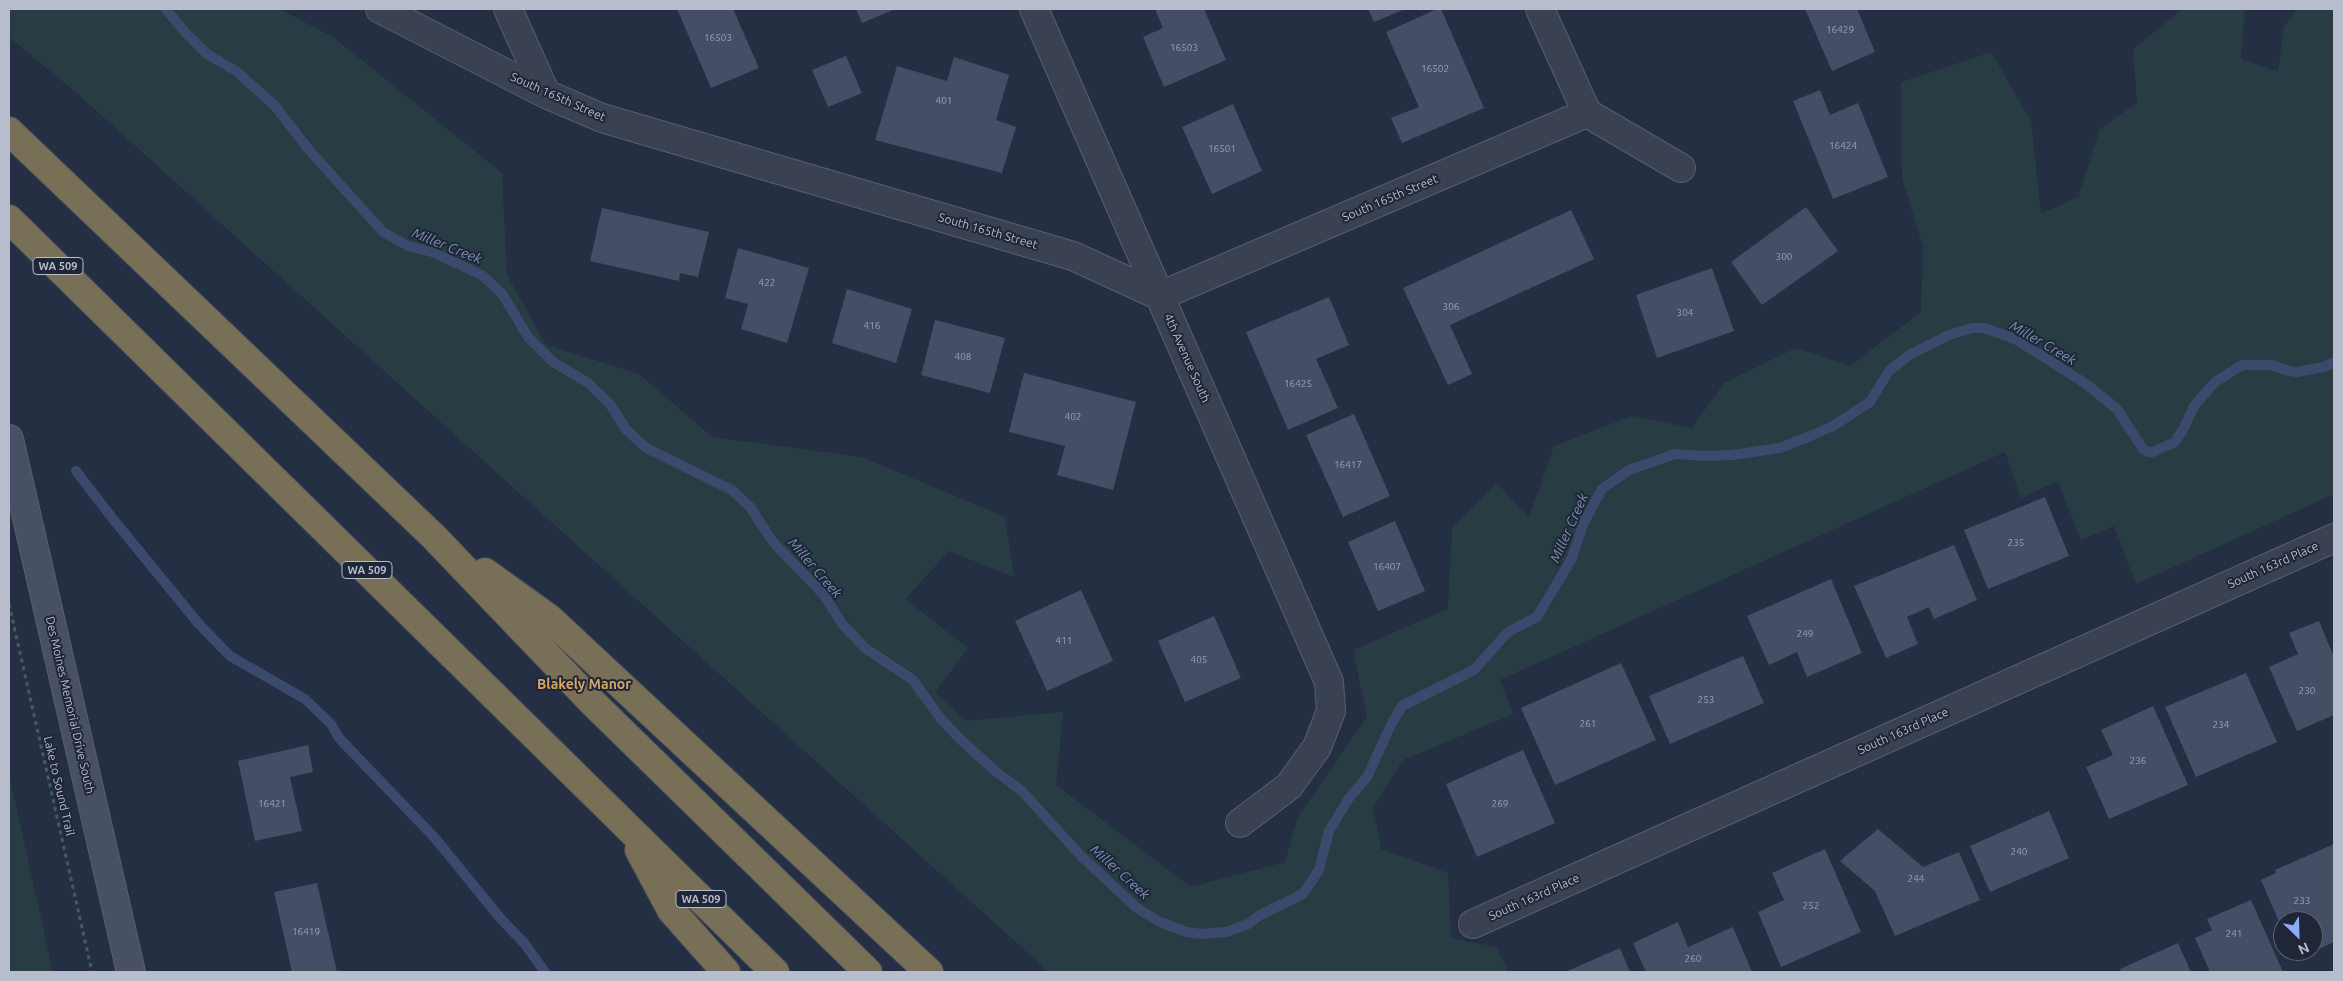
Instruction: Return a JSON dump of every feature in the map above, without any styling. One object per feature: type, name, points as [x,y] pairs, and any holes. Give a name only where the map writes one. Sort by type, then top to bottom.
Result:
[{"type":"highway","points":[[9,131],[81,202],[434,537],[590,701],[868,972]]},
{"type":"highway","name":"WA 509","points":[[9,219],[776,972]]},
{"type":"highway","points":[[434,537],[549,618],[929,972]]},
{"type":"highway","points":[[627,826],[671,910],[726,972]]},
{"type":"main road","name":"Des Moines Memorial Drive South","points":[[9,439],[131,972]]},
{"type":"street","name":"South 165th Street","points":[[380,9],[546,94],[602,118],[1073,256],[1160,296],[1587,113]]},
{"type":"street","points":[[508,9],[546,94]]},
{"type":"street","name":"4th Avenue South","points":[[1034,9],[1328,682],[1331,710],[1317,747],[1289,786],[1240,823]]},
{"type":"street","points":[[1540,9],[1587,113],[1681,168]]},
{"type":"street","name":"South 163rd Place","points":[[1473,924],[2334,538]]},
{"type":"path","name":"Lake to Sound Trail","points":[[9,604],[92,972]]},
{"type":"green space","points":[[9,9],[279,9],[333,37],[502,173],[507,275],[546,345],[639,374],[712,437],[862,457],[1005,517],[1014,577],[949,551],[905,599],[968,648],[935,692],[965,721],[1063,712],[1056,785],[1191,887],[1285,862],[1298,817],[1367,717],[1353,650],[1448,609],[1452,528],[1497,483],[1529,518],[1554,446],[1632,416],[1692,428],[1724,383],[1796,348],[1850,366],[1921,312],[1923,247],[1902,178],[1901,82],[1991,52],[2031,121],[2041,214],[2078,197],[2100,129],[2137,103],[2133,49],[2183,9],[2245,9],[2241,59],[2278,72],[2284,27],[2297,9],[2334,9],[2334,494],[2136,584],[2114,526],[2081,540],[2058,481],[2021,498],[2005,452],[1500,680],[1513,714],[1403,760],[1373,807],[1381,849],[1448,873],[1451,938],[1497,947],[1508,972],[1049,972],[79,95],[9,37]]},
{"type":"green space","points":[[9,775],[53,972],[9,972]]},
{"type":"building","points":[[677,9],[733,9],[759,68],[711,88]]},
{"type":"building","points":[[856,9],[895,9],[862,23]]},
{"type":"building","points":[[1155,9],[1204,9],[1226,60],[1164,87],[1143,37],[1163,28]]},
{"type":"building","points":[[1368,9],[1405,9],[1374,22]]},
{"type":"building","points":[[1437,9],[1441,9],[1484,108],[1402,143],[1391,118],[1419,107],[1386,32]]},
{"type":"building","points":[[1805,9],[1857,9],[1875,52],[1832,71]]},
{"type":"building","points":[[846,56],[862,93],[828,107],[812,70]]},
{"type":"building","points":[[954,57],[1009,75],[996,120],[1016,127],[1002,173],[875,140],[897,66],[947,81]]},
{"type":"building","points":[[1820,90],[1830,115],[1858,103],[1888,177],[1833,199],[1793,101]]},
{"type":"building","points":[[1233,104],[1262,171],[1212,194],[1182,127]]},
{"type":"building","points":[[1806,207],[1838,251],[1762,305],[1731,262]]},
{"type":"building","points":[[602,208],[709,232],[698,277],[680,273],[679,281],[590,261]]},
{"type":"building","points":[[1571,210],[1594,259],[1450,325],[1472,374],[1448,385],[1403,288]]},
{"type":"building","points":[[738,248],[809,268],[787,343],[741,329],[748,304],[725,298]]},
{"type":"building","points":[[1712,268],[1734,331],[1657,358],[1636,295]]},
{"type":"building","points":[[847,289],[912,309],[896,363],[832,343]]},
{"type":"building","points":[[1329,297],[1349,345],[1316,359],[1338,408],[1288,430],[1246,332]]},
{"type":"building","points":[[935,320],[1005,338],[990,393],[921,375]]},
{"type":"building","points":[[1024,373],[1136,402],[1113,490],[1057,475],[1065,446],[1009,432]]},
{"type":"building","points":[[1354,414],[1390,496],[1343,517],[1306,435]]},
{"type":"building","points":[[2045,497],[2069,556],[1988,589],[1964,530]]},
{"type":"building","points":[[1395,521],[1425,591],[1378,611],[1348,542]]},
{"type":"building","points":[[1954,545],[1977,600],[1934,619],[1929,607],[1907,617],[1918,644],[1886,658],[1854,586]]},
{"type":"building","points":[[1831,579],[1862,653],[1807,677],[1797,652],[1769,665],[1747,616]]},
{"type":"building","points":[[1081,590],[1113,661],[1047,691],[1015,621]]},
{"type":"building","points":[[1214,616],[1241,678],[1185,702],[1158,641]]},
{"type":"building","points":[[2319,621],[2334,657],[2334,715],[2297,731],[2269,667],[2298,654],[2289,633]]},
{"type":"building","points":[[1743,656],[1764,703],[1670,744],[1649,696]]},
{"type":"building","points":[[1621,663],[1656,740],[1555,785],[1521,708]]},
{"type":"building","points":[[2246,673],[2277,742],[2196,777],[2165,707]]},
{"type":"building","points":[[2153,706],[2188,785],[2109,819],[2086,767],[2113,755],[2101,730]]},
{"type":"building","points":[[308,745],[313,772],[290,777],[302,831],[255,841],[238,761]]},
{"type":"building","points":[[1523,750],[1555,823],[1477,857],[1446,784]]},
{"type":"building","points":[[2049,811],[2069,858],[1990,892],[1970,846]]},
{"type":"building","points":[[1878,829],[1923,867],[1959,852],[1980,900],[1895,936],[1875,891],[1840,861]]},
{"type":"building","points":[[2334,844],[2334,942],[2323,947],[2323,911],[2274,911],[2261,880],[2276,873],[2275,870]]},
{"type":"building","points":[[1825,849],[1861,932],[1781,967],[1758,912],[1784,900],[1772,873]]},
{"type":"building","points":[[317,883],[337,972],[292,972],[274,892]]},
{"type":"building","points":[[2251,900],[2273,950],[2273,961],[2278,961],[2283,972],[2210,972],[2195,938],[2212,930],[2207,919]]},
{"type":"building","points":[[1678,922],[1688,947],[1733,927],[1752,972],[1646,972],[1633,943]]},
{"type":"building","points":[[2178,943],[2191,972],[2121,972],[2120,969]]},
{"type":"building","points":[[1620,948],[1630,972],[1565,972]]},
{"type":"waterway","name":"Miller Creek","points":[[166,9],[184,31],[207,54],[236,71],[275,106],[309,150],[383,232],[408,246],[432,252],[482,275],[503,295],[528,337],[553,362],[588,383],[610,404],[626,429],[646,448],[732,490],[750,507],[773,542],[824,595],[842,624],[865,648],[913,680],[941,719],[959,738],[995,771],[1022,791],[1080,855],[1137,908],[1160,922],[1186,932],[1201,934],[1226,932],[1248,924],[1260,915],[1303,894],[1319,870],[1329,831],[1349,798],[1367,777],[1402,706],[1474,670],[1508,632],[1537,617],[1572,558],[1584,522],[1602,489],[1629,470],[1675,454],[1732,455],[1780,448],[1808,437],[1833,426],[1870,402],[1889,371],[1909,355],[1949,335],[1972,328],[1985,328],[2017,340],[2086,384],[2117,409],[2143,449],[2148,452],[2153,452],[2175,442],[2194,406],[2215,382],[2242,365],[2272,365],[2297,372],[2324,367],[2334,362]]},
{"type":"waterway","points":[[76,471],[198,623],[230,656],[305,699],[331,724],[339,738],[434,837],[501,919],[524,943],[545,972]]},
{"type":"district","name":"Blakely Manor","points":[[584,684]]}]
